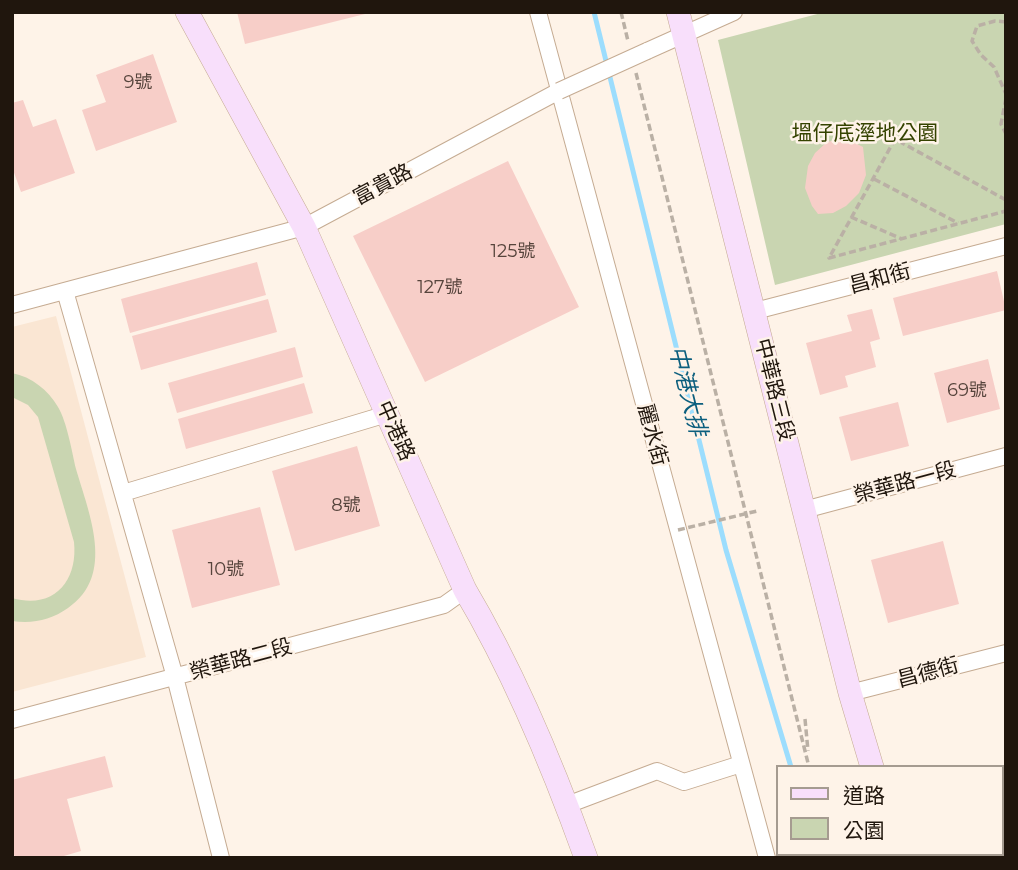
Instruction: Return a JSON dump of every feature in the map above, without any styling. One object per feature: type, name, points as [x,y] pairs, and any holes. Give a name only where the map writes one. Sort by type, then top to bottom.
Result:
[{"type":"street","name":"中港路","points":[[187,12],[304,227],[465,590],[495,641],[567,805],[586,858]]},
{"type":"street","name":"麗水街","points":[[538,12],[767,858]]},
{"type":"street","name":"中華路三段","points":[[678,12],[850,694],[871,765]]},
{"type":"street","name":"富貴路","points":[[12,304],[304,227],[559,91],[734,12]]},
{"type":"street","name":"昌和街","points":[[755,311],[1006,246]]},
{"type":"street","points":[[65,291],[175,677],[221,858]]},
{"type":"street","points":[[122,493],[387,414]]},
{"type":"street","name":"榮華路一段","points":[[804,510],[1006,456]]},
{"type":"street","name":"榮華路二段","points":[[12,720],[444,605],[465,590]]},
{"type":"street","name":"昌德街","points":[[850,694],[1006,653]]},
{"type":"street","points":[[567,805],[657,771],[684,782],[741,764]]},
{"type":"path","points":[[621,12],[639,54],[809,765]]},
{"type":"path","points":[[1006,22],[995,21],[977,26],[972,40],[981,55],[995,66],[1006,96],[1001,124],[1006,134]]},
{"type":"path","points":[[1006,200],[895,139],[829,258],[1006,211]]},
{"type":"path","points":[[874,179],[958,223]]},
{"type":"path","points":[[851,216],[904,240]]},
{"type":"path","points":[[678,530],[757,510]]},
{"type":"path","points":[[805,719],[809,765]]},
{"type":"shaded area","points":[[56,316],[146,657],[12,692],[12,327]]},
{"type":"green space","name":"塭仔底溼地公園","points":[[825,12],[1006,12],[1006,224],[775,285],[718,40]]},
{"type":"green space","points":[[12,373],[39,385],[61,413],[95,543],[91,579],[83,594],[55,616],[27,622],[12,621],[12,598],[40,600],[60,589],[72,569],[74,542],[38,417],[28,405],[12,397]]},
{"type":"building","points":[[237,12],[369,12],[369,13],[245,44]]},
{"type":"building","points":[[153,54],[177,122],[96,151],[82,110],[106,102],[96,75]]},
{"type":"building","points":[[23,100],[33,127],[56,119],[75,173],[21,192],[12,167],[12,103]]},
{"type":"building","points":[[845,138],[863,147],[866,175],[859,193],[846,206],[833,213],[818,214],[805,188],[808,166],[815,153],[827,142]]},
{"type":"building","points":[[508,161],[579,307],[425,382],[353,236]]},
{"type":"building","points":[[257,262],[266,295],[130,333],[121,299]]},
{"type":"building","points":[[997,271],[1006,310],[903,336],[893,298]]},
{"type":"building","points":[[268,299],[277,332],[141,370],[132,336]]},
{"type":"building","points":[[872,309],[880,339],[870,342],[876,367],[845,376],[848,387],[820,395],[806,343],[852,331],[847,315]]},
{"type":"building","points":[[295,347],[303,377],[177,413],[168,383]]},
{"type":"building","points":[[988,359],[1000,409],[947,423],[934,373]]},
{"type":"building","points":[[304,383],[313,413],[186,449],[178,419]]},
{"type":"building","points":[[898,402],[909,446],[851,461],[839,417]]},
{"type":"building","points":[[357,446],[380,526],[295,551],[272,471]]},
{"type":"building","points":[[260,507],[280,585],[192,608],[172,530]]},
{"type":"building","points":[[943,541],[959,604],[888,623],[871,560]]},
{"type":"building","points":[[105,756],[113,787],[67,799],[81,851],[57,858],[15,858],[12,847],[12,780]]},
{"type":"waterway","name":"中港大排","points":[[594,12],[726,550],[790,765]]}]
